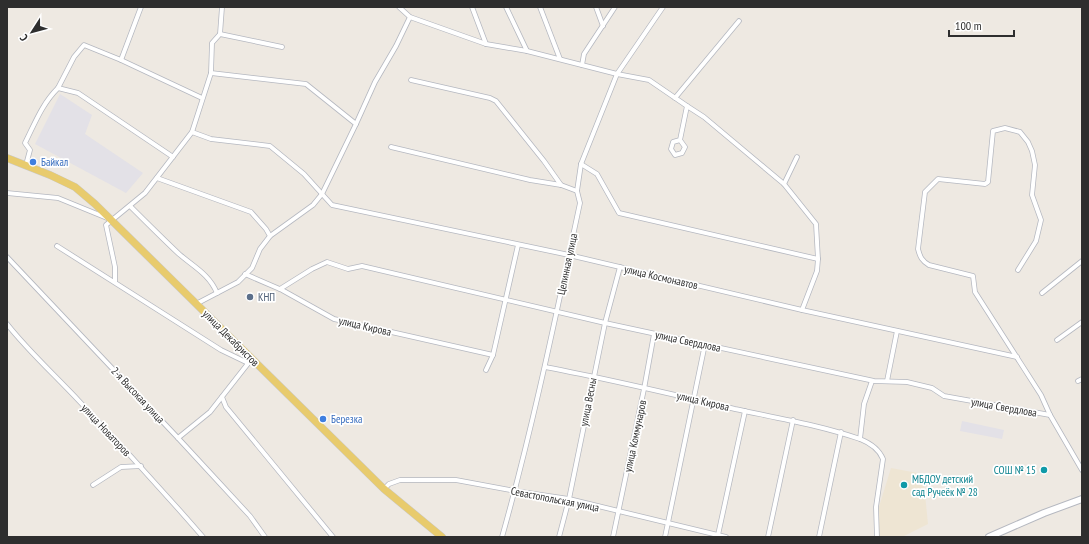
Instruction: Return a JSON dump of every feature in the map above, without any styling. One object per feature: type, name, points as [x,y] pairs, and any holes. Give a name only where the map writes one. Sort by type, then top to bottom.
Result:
[{"type":"main road","name":"улица Декабристов","points":[[7,158],[50,175],[75,187],[111,220],[196,304],[250,361],[384,489],[442,537]]},
{"type":"street","points":[[121,60],[141,7]]},
{"type":"street","points":[[115,282],[115,267],[106,225],[145,193],[192,132],[202,98],[212,73],[212,43],[220,34],[222,7]]},
{"type":"street","points":[[400,7],[410,17],[486,44],[527,51],[617,74],[649,80],[704,117],[784,184],[816,224],[818,259],[817,271],[802,310]]},
{"type":"street","points":[[472,7],[486,44]]},
{"type":"street","points":[[506,7],[527,51]]},
{"type":"street","points":[[540,7],[560,59]]},
{"type":"street","points":[[596,7],[603,26]]},
{"type":"street","points":[[582,65],[584,54],[615,7]]},
{"type":"street","name":"Целинная улица","points":[[502,537],[515,491],[545,367],[580,204],[577,191],[581,164],[617,74],[663,7]]},
{"type":"street","points":[[196,304],[238,282],[252,268],[260,249],[270,236],[313,205],[322,194],[375,82],[396,46],[410,17]]},
{"type":"street","points":[[675,98],[738,21]]},
{"type":"street","points":[[220,34],[282,47]]},
{"type":"street","points":[[26,166],[30,150],[25,143],[48,98],[58,88],[74,57],[84,45],[121,60],[202,98]]},
{"type":"street","points":[[212,73],[306,84],[356,124]]},
{"type":"street","points":[[411,80],[490,98],[496,101],[544,161],[561,185]]},
{"type":"street","points":[[58,88],[78,93],[173,157]]},
{"type":"street","points":[[680,140],[687,106]]},
{"type":"street","points":[[1018,270],[1036,241],[1041,220],[1032,195],[1035,165],[1032,152],[1028,142],[1020,132],[1005,128],[993,131],[988,182],[986,184],[938,179],[925,192],[918,249],[923,262],[973,276],[975,292],[1041,395],[1050,415],[1082,470]]},
{"type":"street","name":"улица Космонавтов","points":[[192,132],[211,140],[270,146],[304,174],[332,205],[569,255],[802,310],[1017,357]]},
{"type":"street","points":[[391,146],[530,180],[561,185],[577,191]]},
{"type":"street","points":[[784,184],[797,157]]},
{"type":"street","points":[[581,164],[597,174],[619,214],[818,259]]},
{"type":"street","points":[[157,178],[251,212],[266,229],[270,236]]},
{"type":"street","points":[[7,193],[32,194],[58,198],[111,220]]},
{"type":"street","points":[[130,206],[180,254],[206,276],[213,284],[217,293]]},
{"type":"street","points":[[486,370],[493,355],[518,245]]},
{"type":"street","points":[[57,246],[221,350],[250,361],[210,412],[178,438]]},
{"type":"street","name":"2-я Высокая улица","points":[[7,257],[250,516],[265,537]]},
{"type":"street","name":"улица Свердлова","points":[[280,289],[312,269],[327,262],[348,269],[362,266],[654,334],[872,381],[907,382],[932,388],[944,396],[1050,415]]},
{"type":"street","points":[[1042,293],[1082,262]]},
{"type":"street","name":"улица Весны","points":[[559,537],[569,500],[593,376],[620,267]]},
{"type":"street","name":"улица Кирова","points":[[245,274],[280,289],[334,319],[493,355]]},
{"type":"street","points":[[1057,340],[1082,322]]},
{"type":"street","name":"улица Новаторов","points":[[7,324],[18,339],[49,369],[141,466],[203,537]]},
{"type":"street","points":[[887,381],[897,331]]},
{"type":"street","name":"улица Коммунаров","points":[[613,537],[654,334]]},
{"type":"street","points":[[665,537],[704,344]]},
{"type":"street","name":"улица Кирова","points":[[545,367],[593,376],[644,389],[793,420],[860,438],[881,453],[883,459],[876,507],[877,537]]},
{"type":"street","points":[[860,438],[864,404],[872,381]]},
{"type":"street","points":[[222,397],[226,407],[333,537]]},
{"type":"street","points":[[215,406],[226,407]]},
{"type":"street","points":[[718,535],[745,411]]},
{"type":"street","points":[[768,537],[793,420]]},
{"type":"street","points":[[819,537],[841,432]]},
{"type":"street","points":[[93,485],[121,467],[141,466]]},
{"type":"street","name":"Севастопольская улица","points":[[384,489],[389,484],[400,480],[456,480],[569,500],[726,537]]},
{"type":"street","points":[[990,537],[1044,513],[1082,499]]},
{"type":"shaded area","points":[[60,94],[92,115],[85,134],[143,173],[126,193],[35,144]]},
{"type":"shaded area","points":[[962,421],[1004,430],[1002,439],[960,431]]},
{"type":"shaded area","points":[[891,468],[923,474],[928,524],[902,537],[879,537],[878,510]]},
{"type":"place","name":"Байкал","points":[[33,162]]},
{"type":"place","name":"КНП","points":[[250,297]]},
{"type":"place","name":"Березка","points":[[323,419]]},
{"type":"place","name":"СОШ № 15","points":[[1044,470]]},
{"type":"place","name":"МБДОУ детский сад Ручеёк № 28","points":[[904,485]]}]
